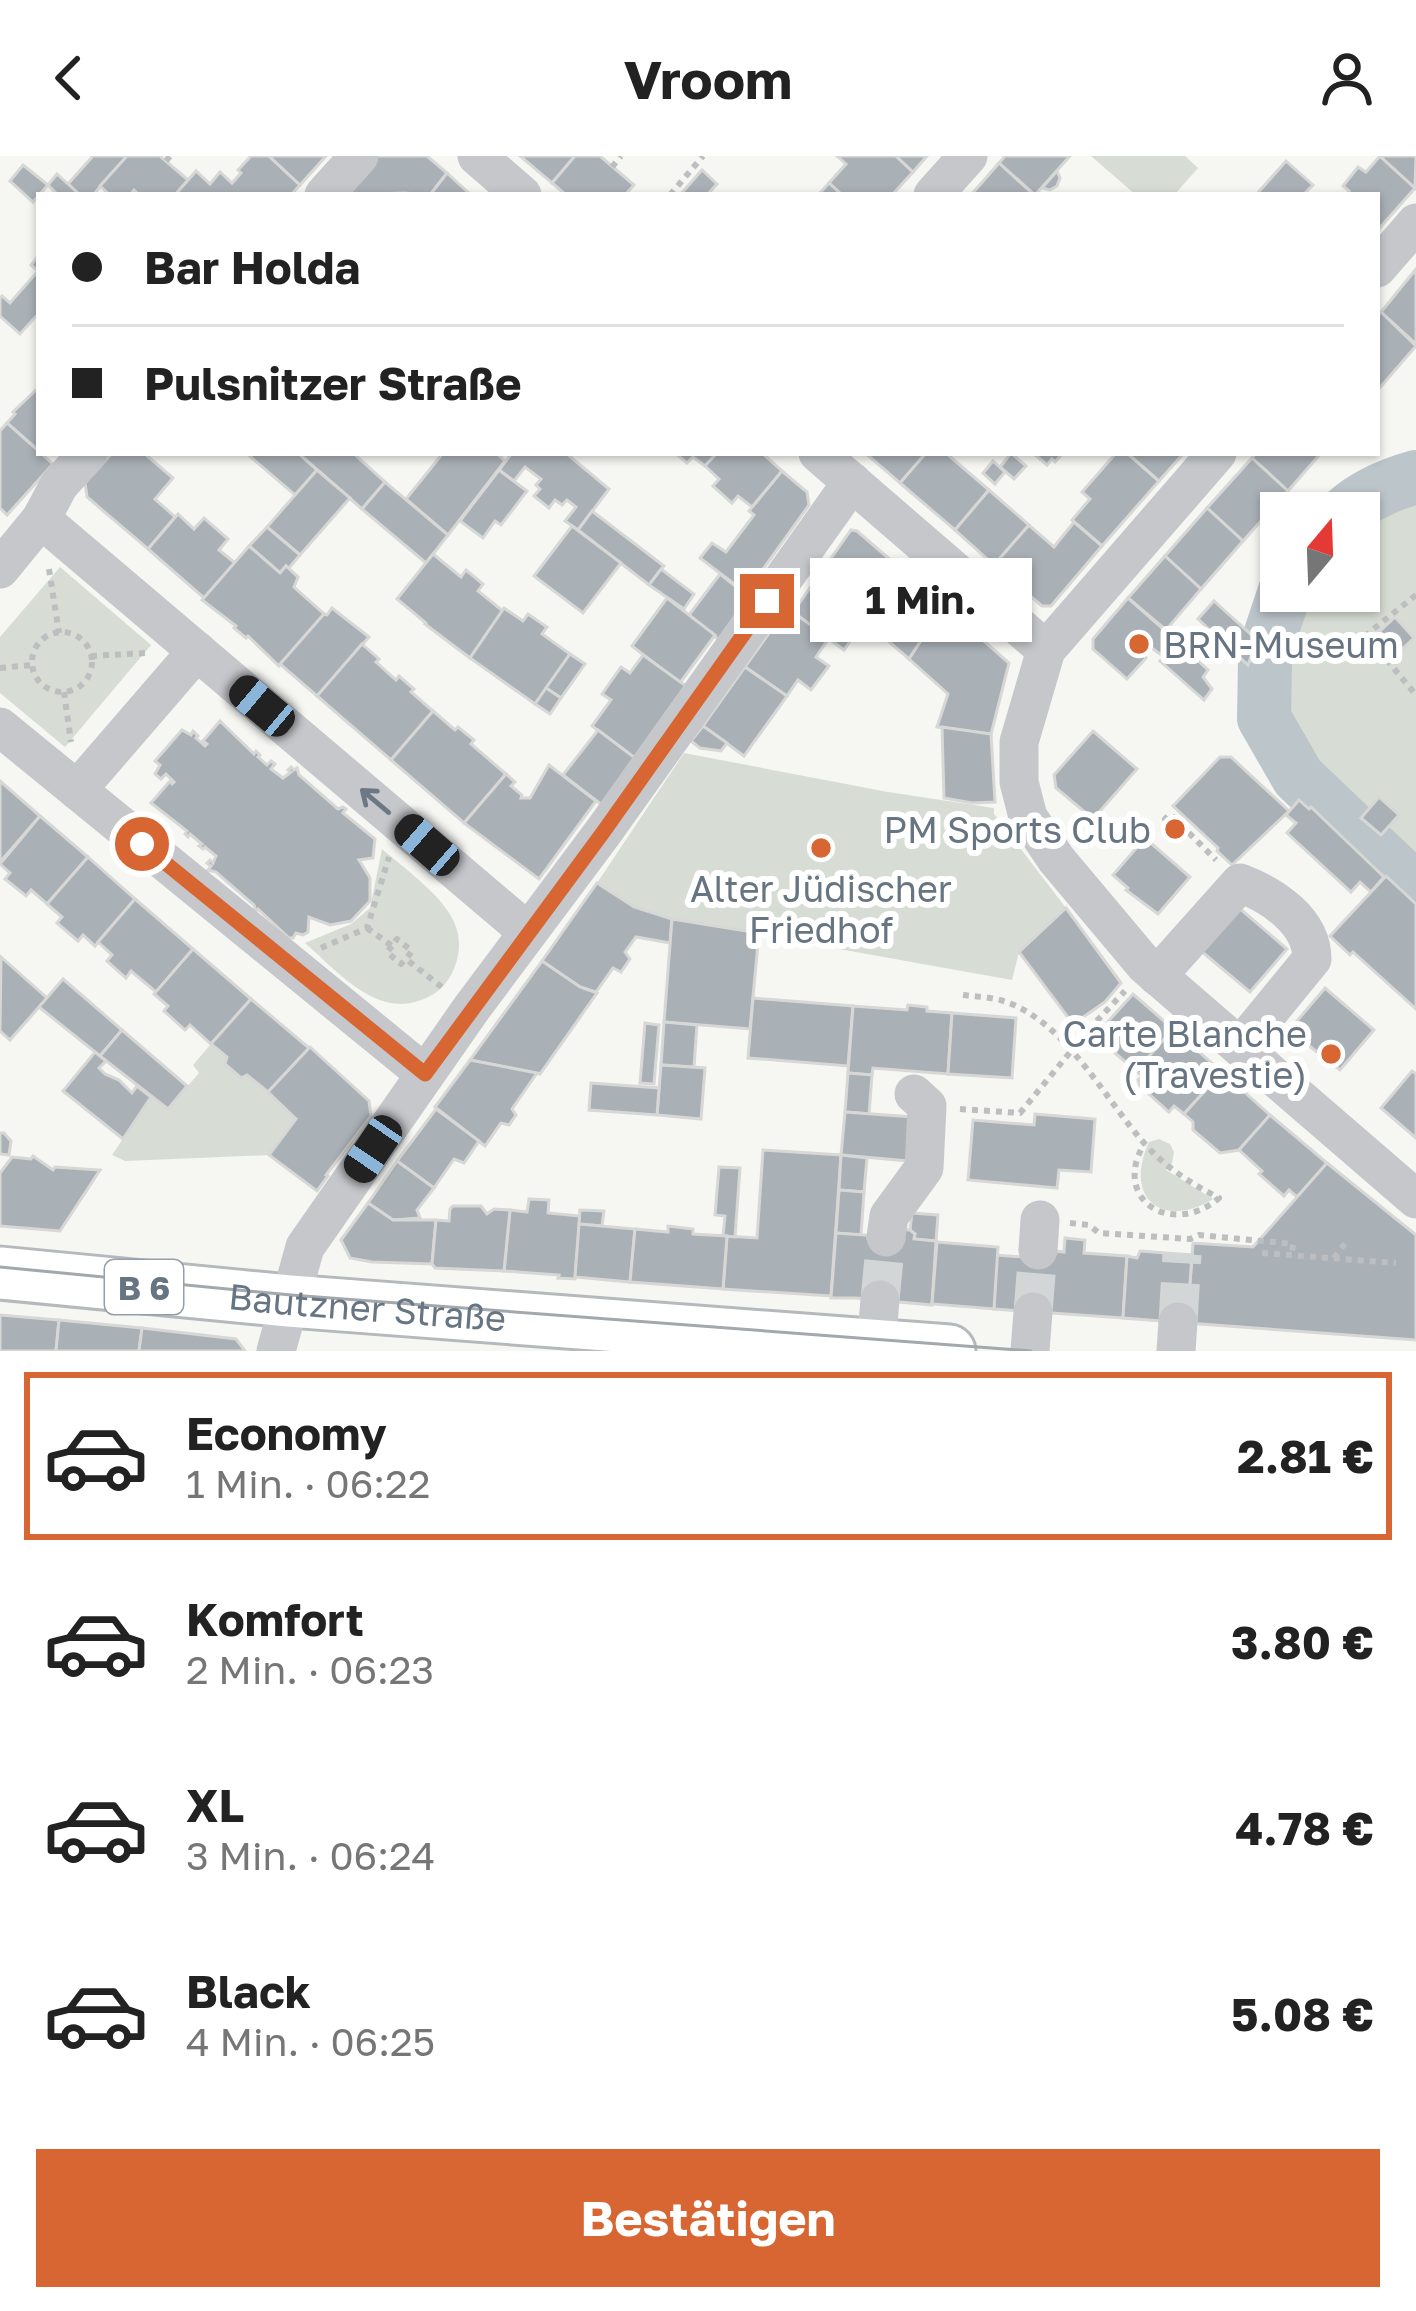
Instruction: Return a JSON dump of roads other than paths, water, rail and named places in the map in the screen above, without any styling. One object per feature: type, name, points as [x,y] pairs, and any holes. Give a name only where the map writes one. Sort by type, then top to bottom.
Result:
[{"type":"main road","name":"Bautzner Straße","points":[[0,1273],[289,1301],[878,1323],[949,1351]]},
{"type":"street","points":[[327,192],[359,156]]},
{"type":"street","points":[[477,156],[519,192]]},
{"type":"street","points":[[937,192],[968,156]]},
{"type":"street","points":[[1380,265],[1416,223]]},
{"type":"street","points":[[0,569],[44,536],[59,485],[85,456]]},
{"type":"street","points":[[822,456],[1046,650]]},
{"type":"street","points":[[1214,456],[1046,650],[1019,742],[1018,782],[1028,817],[1056,859],[1153,971],[1416,1199]]},
{"type":"street","points":[[277,1351],[305,1247],[852,482]]},
{"type":"street","points":[[44,536],[197,651],[528,932]]},
{"type":"street","points":[[77,790],[197,651]]},
{"type":"street","points":[[0,727],[425,1074]]},
{"type":"street","points":[[1153,971],[1240,884],[1279,903],[1308,937],[1312,959],[1240,1047]]},
{"type":"street","points":[[886,1237],[889,1216],[924,1168],[927,1106],[932,1101]]},
{"type":"waterway","points":[[1377,492],[1416,477]]},
{"type":"waterway","points":[[1278,612],[1265,662],[1264,718],[1298,777],[1416,890]]},
{"type":"tunnel","points":[[880,1300],[886,1237]]},
{"type":"tunnel","points":[[1033,1312],[1038,1250]]},
{"type":"tunnel","points":[[1178,1322],[1182,1254]]},
{"type":"tram line","points":[[0,1267],[291,1295],[1031,1351]]},
{"type":"place","name":"BRN-Museum","points":[[1139,644]]},
{"type":"place","name":"PM Sports Club","points":[[1175,829]]},
{"type":"place","name":"Alter Jüdischer Friedhof","points":[[821,848]]},
{"type":"place","name":"Carte Blanche (Travestie)","points":[[1331,1054]]}]
